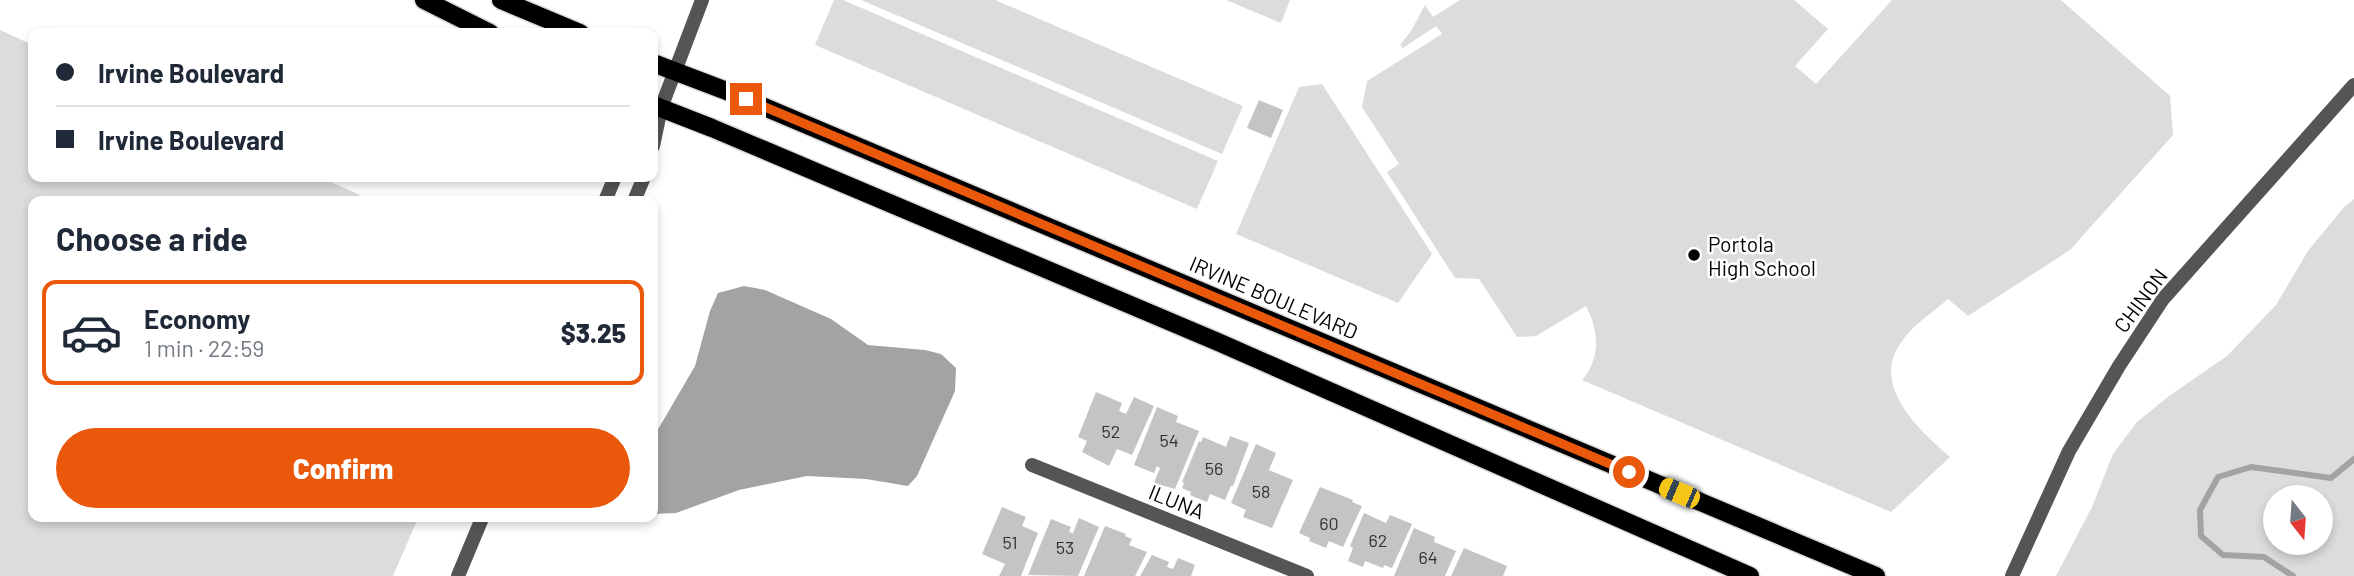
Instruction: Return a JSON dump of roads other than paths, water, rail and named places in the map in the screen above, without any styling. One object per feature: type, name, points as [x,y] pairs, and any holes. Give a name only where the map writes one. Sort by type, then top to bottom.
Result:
[{"type":"main road","points":[[424,0],[481,28]]},
{"type":"main road","points":[[501,0],[568,28]]},
{"type":"main road","name":"IRVINE BOULEVARD","points":[[658,65],[724,90],[1876,576]]},
{"type":"main road","points":[[658,111],[712,128],[1218,342],[1750,576]]},
{"type":"street","points":[[658,105],[676,72],[702,0]]},
{"type":"street","name":"CHINON","points":[[2012,576],[2069,452],[2119,366],[2163,299],[2354,85]]},
{"type":"street","name":"ILUNA","points":[[1032,465],[1307,576]]},
{"type":"street","points":[[458,576],[480,522]]},
{"type":"waterway","points":[[2293,576],[2264,557],[2223,555],[2201,536],[2200,510],[2218,477],[2251,467],[2331,478],[2354,459]]},
{"type":"place","name":"Portola High School","points":[[1694,255]]}]
